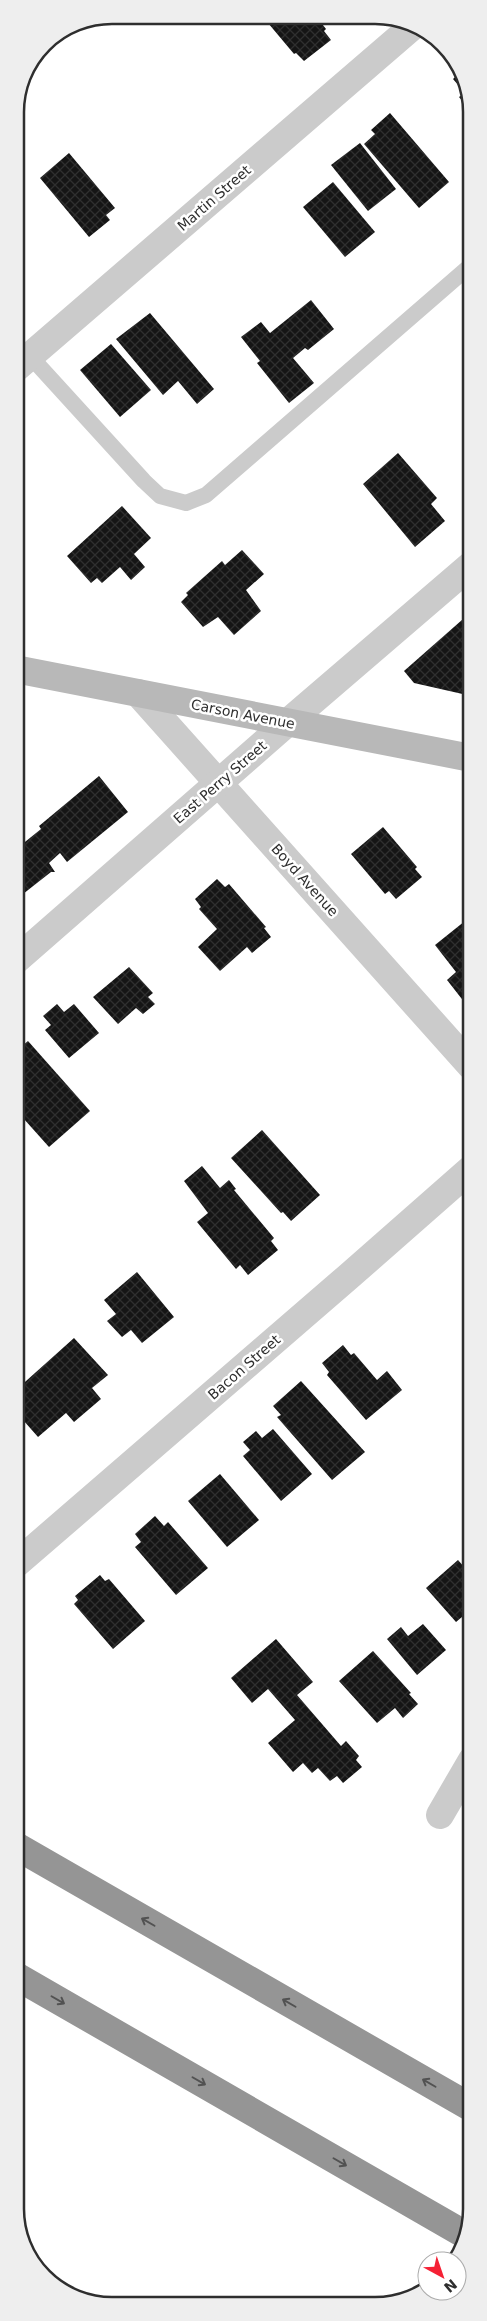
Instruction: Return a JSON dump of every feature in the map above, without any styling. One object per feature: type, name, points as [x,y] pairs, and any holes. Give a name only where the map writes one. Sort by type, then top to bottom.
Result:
[{"type":"highway","points":[[24,1851],[463,2103]]},
{"type":"highway","points":[[24,1981],[460,2232]]},
{"type":"main road","name":"Carson Avenue","points":[[24,671],[463,756]]},
{"type":"street","name":"Martin Street","points":[[24,361],[409,30]]},
{"type":"street","name":"East Perry Street","points":[[24,953],[287,723],[463,573]]},
{"type":"street","name":"Boyd Avenue","points":[[138,693],[463,1056]]},
{"type":"street","name":"Bacon Street","points":[[24,1557],[463,1176]]},
{"type":"street","points":[[440,1815],[463,1775]]},
{"type":"lane","points":[[24,363],[160,496],[186,502],[206,496],[463,272]]},
{"type":"building","points":[[269,24],[322,24],[326,29],[324,31],[331,40],[304,61],[296,53],[294,54]]},
{"type":"building","points":[[456,76],[459,86],[453,79]]},
{"type":"building","points":[[390,113],[449,182],[419,208],[364,144],[375,134],[371,130]]},
{"type":"building","points":[[360,143],[396,189],[368,211],[331,165]]},
{"type":"building","points":[[69,153],[115,208],[106,215],[110,220],[89,237],[40,178]]},
{"type":"building","points":[[333,182],[375,232],[345,257],[303,207]]},
{"type":"building","points":[[311,300],[334,329],[308,350],[305,348],[293,358],[314,383],[289,403],[257,363],[260,361],[241,337],[261,322],[270,333]]},
{"type":"building","points":[[150,313],[214,389],[197,404],[178,381],[163,395],[116,339]]},
{"type":"building","points":[[111,344],[151,390],[120,417],[80,370]]},
{"type":"building","points":[[398,453],[437,498],[431,504],[445,521],[415,547],[363,484]]},
{"type":"building","points":[[122,506],[151,538],[134,554],[145,567],[131,580],[120,567],[102,583],[97,578],[91,583],[67,556]]},
{"type":"building","points":[[242,550],[264,574],[246,590],[261,611],[234,635],[218,617],[203,627],[181,602],[188,595],[186,593],[222,561],[225,565]]},
{"type":"building","points":[[463,619],[463,694],[414,683],[404,671]]},
{"type":"building","points":[[99,776],[128,812],[67,862],[60,853],[49,863],[55,872],[51,872],[24,893],[24,843],[41,829],[39,826]]},
{"type":"building","points":[[383,827],[417,867],[415,869],[422,877],[396,899],[389,891],[385,894],[351,854]]},
{"type":"building","points":[[217,879],[225,887],[229,884],[266,927],[264,928],[271,937],[252,953],[247,947],[220,971],[198,947],[217,929],[199,909],[201,907],[195,899]]},
{"type":"building","points":[[463,923],[463,1000],[447,980],[456,972],[435,945]]},
{"type":"building","points":[[129,967],[153,993],[148,997],[155,1004],[143,1014],[136,1008],[118,1024],[93,997]]},
{"type":"building","points":[[57,1004],[64,1012],[74,1004],[99,1033],[69,1058],[45,1030],[51,1025],[43,1016]]},
{"type":"building","points":[[28,1041],[90,1111],[49,1147],[24,1119],[24,1044]]},
{"type":"building","points":[[262,1130],[320,1195],[291,1221],[283,1212],[281,1213],[231,1158]]},
{"type":"building","points":[[202,1166],[220,1188],[229,1180],[236,1189],[234,1190],[274,1238],[271,1241],[278,1250],[248,1275],[240,1265],[236,1269],[197,1222],[208,1213],[184,1181]]},
{"type":"building","points":[[137,1272],[174,1317],[142,1343],[131,1330],[122,1337],[107,1321],[116,1314],[104,1300]]},
{"type":"building","points":[[74,1338],[108,1375],[92,1388],[101,1399],[74,1422],[66,1413],[38,1437],[24,1421],[24,1383]]},
{"type":"building","points":[[343,1345],[351,1355],[354,1353],[377,1380],[387,1371],[402,1390],[366,1420],[327,1375],[329,1372],[322,1363]]},
{"type":"building","points":[[301,1381],[365,1452],[332,1480],[277,1417],[281,1415],[273,1406]]},
{"type":"building","points":[[273,1429],[312,1474],[281,1501],[243,1456],[250,1450],[243,1442],[256,1431],[262,1438]]},
{"type":"building","points":[[220,1474],[259,1520],[227,1547],[188,1501]]},
{"type":"building","points":[[155,1516],[164,1526],[168,1522],[208,1568],[176,1595],[135,1547],[141,1542],[135,1534]]},
{"type":"building","points":[[458,1560],[463,1566],[463,1618],[456,1622],[426,1588]]},
{"type":"building","points":[[100,1575],[105,1581],[109,1579],[145,1621],[113,1649],[74,1604],[78,1600],[75,1596]]},
{"type":"building","points":[[423,1624],[446,1650],[417,1675],[387,1639],[401,1627],[408,1636]]},
{"type":"building","points":[[276,1639],[313,1682],[297,1695],[341,1746],[346,1741],[359,1756],[356,1760],[362,1767],[343,1783],[337,1776],[330,1781],[318,1768],[312,1773],[303,1763],[293,1772],[268,1743],[295,1720],[268,1689],[252,1703],[231,1678]]},
{"type":"building","points":[[373,1651],[411,1693],[409,1694],[418,1704],[403,1718],[395,1708],[377,1723],[339,1681]]}]
